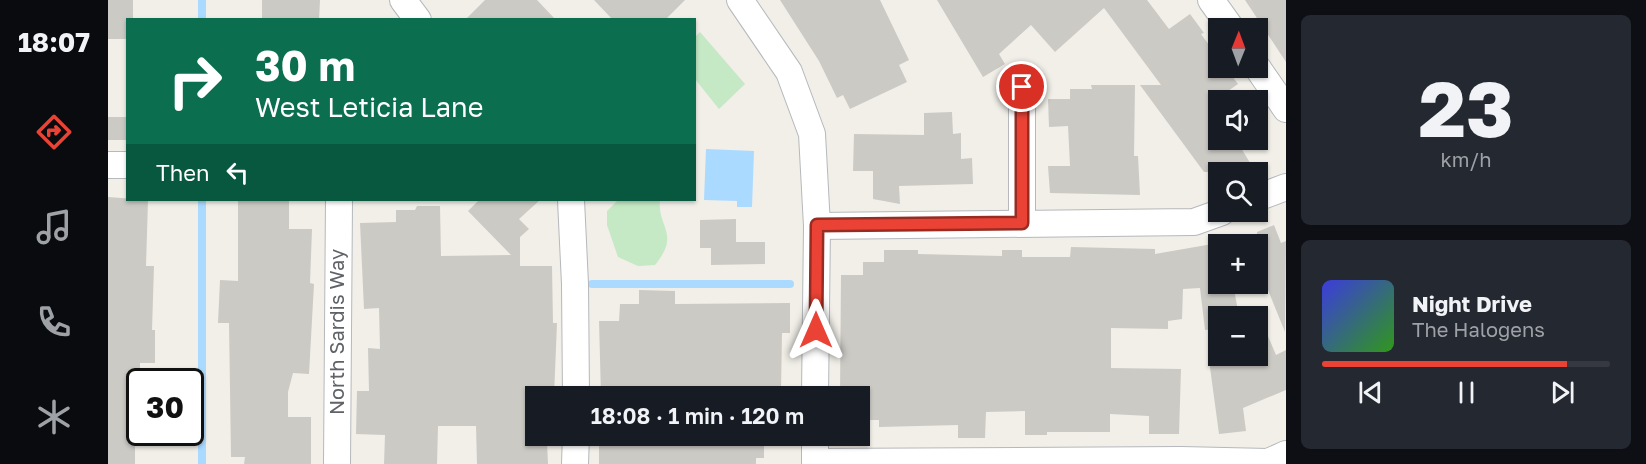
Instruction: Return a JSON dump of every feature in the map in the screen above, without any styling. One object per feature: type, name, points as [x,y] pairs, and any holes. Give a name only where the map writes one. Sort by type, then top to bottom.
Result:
[{"type":"street","points":[[403,0],[416,18]]},
{"type":"street","points":[[740,0],[789,72],[812,135],[817,225],[815,386]]},
{"type":"street","points":[[1211,0],[1224,18]]},
{"type":"street","points":[[1264,78],[1286,110]]},
{"type":"street","points":[[1022,87],[1022,223]]},
{"type":"street","points":[[108,165],[126,165]]},
{"type":"street","points":[[1268,194],[1286,187]]},
{"type":"street","name":"North Sardis Way","points":[[337,464],[339,201]]},
{"type":"street","points":[[571,201],[576,284],[576,386]]},
{"type":"street","points":[[817,225],[1194,222],[1208,217]]},
{"type":"street","points":[[576,446],[576,464]]},
{"type":"street","points":[[815,446],[815,463],[1181,460],[1268,462],[1286,454]]},
{"type":"green space","points":[[700,32],[745,84],[719,109],[696,80],[696,36]]},
{"type":"green space","points":[[617,201],[660,201],[667,238],[663,254],[655,265],[638,266],[618,257],[607,225],[607,211]]},
{"type":"water","points":[[706,149],[754,151],[752,207],[737,207],[737,201],[704,200]]},
{"type":"building","points":[[108,0],[133,0],[133,18],[126,18],[126,39],[108,39]]},
{"type":"building","points":[[262,0],[320,0],[319,18],[262,18]]},
{"type":"building","points":[[485,0],[537,0],[554,18],[467,18]]},
{"type":"building","points":[[594,0],[685,0],[667,18],[611,18]]},
{"type":"building","points":[[780,0],[880,0],[909,60],[899,65],[907,82],[850,109],[843,95],[837,98],[819,61]]},
{"type":"building","points":[[937,0],[1147,0],[1169,29],[1190,14],[1204,33],[1201,34],[1208,43],[1208,78],[1234,78],[1238,84],[1229,90],[1208,90],[1208,150],[1242,150],[1250,162],[1208,162],[1208,172],[1204,172],[1140,85],[1161,85],[1104,8],[1055,52],[1031,25],[999,54],[1005,64],[983,77]]},
{"type":"building","points":[[1245,0],[1286,0],[1286,62],[1268,35],[1268,18],[1257,18]]},
{"type":"building","points":[[1091,85],[1135,85],[1134,156],[1138,156],[1140,195],[1050,193],[1048,166],[1070,166],[1068,126],[1049,127],[1048,99],[1070,99],[1070,89],[1092,89]]},
{"type":"building","points":[[952,112],[953,134],[961,133],[961,159],[972,158],[973,184],[899,186],[900,204],[873,199],[873,171],[853,171],[854,134],[924,135],[924,113]]},
{"type":"building","points":[[108,117],[126,117],[126,140],[108,140]]},
{"type":"building","points":[[108,197],[126,198],[126,201],[148,201],[146,266],[154,266],[152,330],[155,330],[155,363],[140,363],[140,368],[126,368],[126,446],[135,446],[135,464],[108,464]]},
{"type":"building","points":[[238,201],[289,201],[289,229],[312,229],[310,283],[314,284],[309,374],[293,373],[288,392],[288,417],[311,417],[311,464],[244,464],[245,457],[231,457],[229,323],[218,323],[220,280],[238,281]]},
{"type":"building","points":[[478,201],[539,201],[519,219],[529,229],[520,237],[520,266],[552,266],[553,323],[557,323],[554,386],[525,386],[525,446],[547,446],[548,464],[477,464],[476,426],[438,426],[437,464],[384,464],[385,435],[356,434],[357,391],[369,391],[368,348],[380,349],[379,308],[364,309],[360,223],[396,222],[396,210],[415,210],[417,206],[440,206],[441,256],[511,255],[468,211]]},
{"type":"building","points":[[736,219],[736,242],[765,242],[765,264],[711,265],[711,248],[700,248],[700,220]]},
{"type":"building","points":[[1274,225],[1281,243],[1286,241],[1285,332],[1268,290],[1268,234],[1257,234]]},
{"type":"building","points":[[1208,245],[1208,294],[1235,294],[1237,306],[1208,306],[1208,330],[1205,330],[1200,288],[1183,289],[1182,319],[1168,321],[1168,329],[1111,328],[1111,368],[1181,369],[1179,434],[1149,434],[1149,416],[1110,414],[1110,432],[1047,432],[1047,435],[1025,435],[1025,411],[986,412],[985,438],[958,438],[958,425],[879,427],[879,420],[870,420],[870,386],[840,386],[841,275],[863,275],[863,262],[884,262],[884,250],[918,250],[918,254],[1002,256],[1002,250],[1022,250],[1022,257],[1070,257],[1071,247],[1155,249],[1155,254]]},
{"type":"building","points":[[639,290],[675,291],[675,304],[790,303],[790,333],[782,333],[781,386],[601,386],[599,321],[619,321],[620,304],[639,304]]},
{"type":"building","points":[[1268,336],[1276,355],[1286,350],[1286,390],[1243,408],[1246,431],[1219,434],[1210,366],[1268,366]]},
{"type":"building","points":[[599,446],[764,446],[764,458],[756,458],[756,464],[599,464]]},
{"type":"waterway","points":[[202,0],[202,18]]},
{"type":"waterway","points":[[202,201],[202,464]]},
{"type":"waterway","points":[[592,284],[790,284]]},
{"type":"route","points":[[816,330],[817,225],[1022,223],[1022,87]]}]
